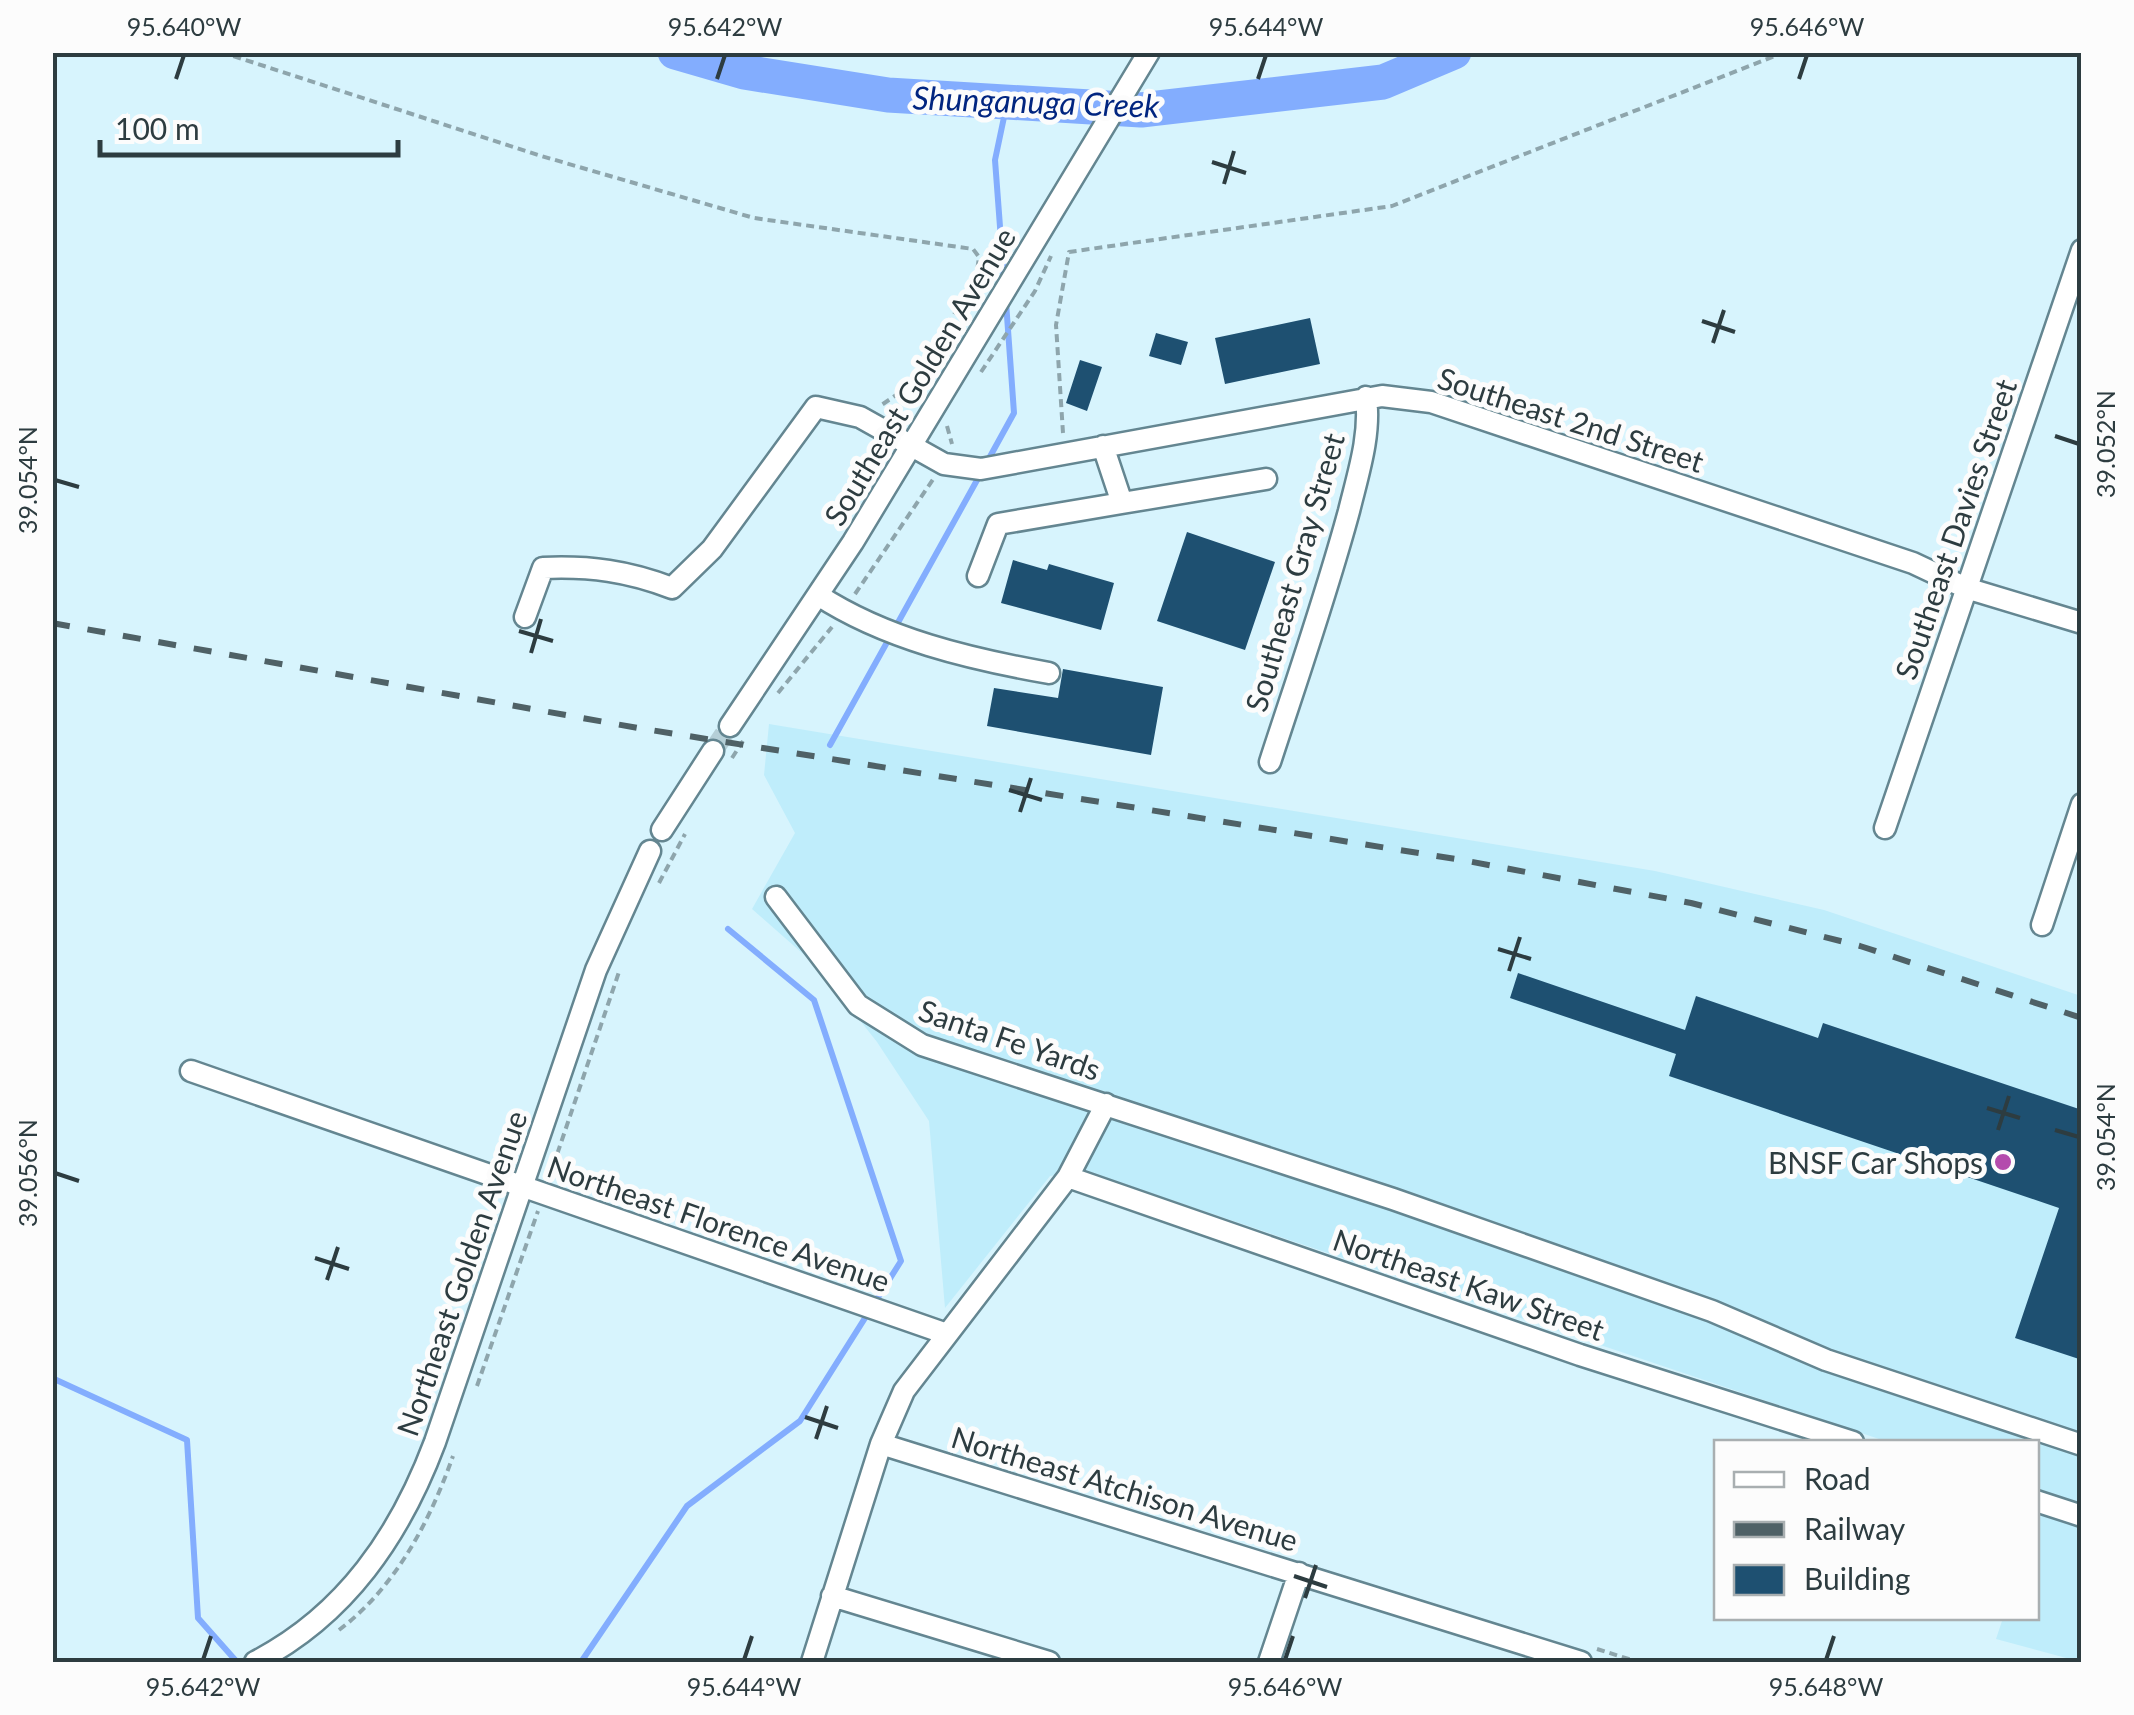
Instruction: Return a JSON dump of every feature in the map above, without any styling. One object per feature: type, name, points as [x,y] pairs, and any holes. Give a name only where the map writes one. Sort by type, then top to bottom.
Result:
[{"type":"street","name":"Southeast Golden Avenue","points":[[740,729],[911,446],[1048,240],[1149,52]]},
{"type":"street","name":"Southeast Davies Street","points":[[1885,828],[2077,278],[2082,250]]},
{"type":"street","name":"Southeast 2nd Street","points":[[525,618],[543,568],[617,570],[672,588],[712,548],[816,407],[866,421],[944,464],[981,469],[1366,397],[1430,402],[1913,562],[1966,588],[2082,623]]},
{"type":"street","name":"Southeast Gray Street","points":[[1270,762],[1352,499],[1369,418],[1366,397]]},
{"type":"street","points":[[1103,446],[1122,503]]},
{"type":"street","points":[[978,576],[998,524],[1266,479]]},
{"type":"street","points":[[818,595],[842,612],[898,634],[994,663],[1049,673]]},
{"type":"street","points":[[662,830],[721,758]]},
{"type":"street","points":[[2042,925],[2082,804]]},
{"type":"street","name":"Northeast Golden Avenue","points":[[255,1662],[274,1652],[356,1582],[404,1518],[436,1442],[596,970],[650,851]]},
{"type":"street","name":"Santa Fe Yards","points":[[776,897],[858,1004],[887,1026],[922,1044],[1394,1199],[1712,1311],[1826,1360],[2082,1445]]},
{"type":"street","name":"Northeast Florence Avenue","points":[[190,1072],[944,1333]]},
{"type":"street","points":[[812,1662],[881,1444],[904,1391],[944,1333],[1068,1177],[1106,1104]]},
{"type":"street","name":"Northeast Kaw Street","points":[[1068,1177],[1580,1355],[1847,1440]]},
{"type":"street","name":"Northeast Atchison Avenue","points":[[881,1444],[1581,1662]]},
{"type":"street","points":[[2039,1502],[2082,1516]]},
{"type":"street","points":[[1269,1662],[1299,1573]]},
{"type":"street","points":[[832,1596],[1049,1662]]},
{"type":"path","points":[[221,52],[538,155],[754,218],[973,249],[979,257],[976,278],[920,371],[866,421]]},
{"type":"path","points":[[1068,452],[1056,325],[1069,252],[1184,239],[1392,206],[1784,52]]},
{"type":"path","points":[[980,372],[1035,291],[1048,240]]},
{"type":"path","points":[[773,699],[842,612],[944,464],[953,446],[946,429],[948,420]]},
{"type":"path","points":[[721,758],[740,729]]},
{"type":"path","points":[[659,884],[686,832]]},
{"type":"path","points":[[472,1402],[623,962]]},
{"type":"path","points":[[334,1634],[384,1586],[405,1558],[424,1525],[458,1440]]},
{"type":"shaded area","points":[[769,724],[1655,871],[1824,910],[2081,996],[2081,1662],[1996,1639],[2002,1620],[2039,1620],[2039,1440],[1882,1440],[1085,1171],[1050,1176],[945,1308],[929,1121],[877,1042],[818,967],[752,909],[795,833],[764,775]]},
{"type":"building","points":[[1310,318],[1320,364],[1225,384],[1215,338]]},
{"type":"building","points":[[1156,333],[1188,342],[1181,365],[1149,356]]},
{"type":"building","points":[[1080,360],[1102,367],[1087,411],[1066,403]]},
{"type":"building","points":[[1187,532],[1275,562],[1245,650],[1157,621]]},
{"type":"building","points":[[1013,560],[1047,570],[1049,564],[1114,583],[1101,630],[1001,603]]},
{"type":"building","points":[[1063,669],[1163,687],[1151,755],[987,726],[994,688],[1058,698]]},
{"type":"building","name":"BNSF Car Shops","points":[[1518,973],[1685,1030],[1696,996],[1818,1038],[1823,1023],[2082,1110],[2082,1360],[2015,1338],[2059,1208],[1669,1076],[1676,1054],[1510,998]]},
{"type":"waterway","name":"Shunganuga Creek","points":[[675,52],[744,72],[888,95],[1141,110],[1383,82],[1454,52]]},
{"type":"waterway","points":[[1004,280],[995,160],[1007,103]]},
{"type":"waterway","points":[[987,462],[1014,413],[1006,302]]},
{"type":"waterway","points":[[830,745],[981,473]]},
{"type":"waterway","points":[[581,1662],[687,1506],[800,1421],[901,1261],[814,1000],[728,929]]},
{"type":"waterway","points":[[52,1378],[187,1440],[198,1618],[237,1662]]},
{"type":"tunnel","points":[[713,751],[730,726]]},
{"type":"railway","points":[[52,623],[638,728],[1462,860],[1691,903],[1860,946],[2082,1018]]},
{"type":"place","name":"BNSF Car Shops","points":[[2003,1162]]}]
